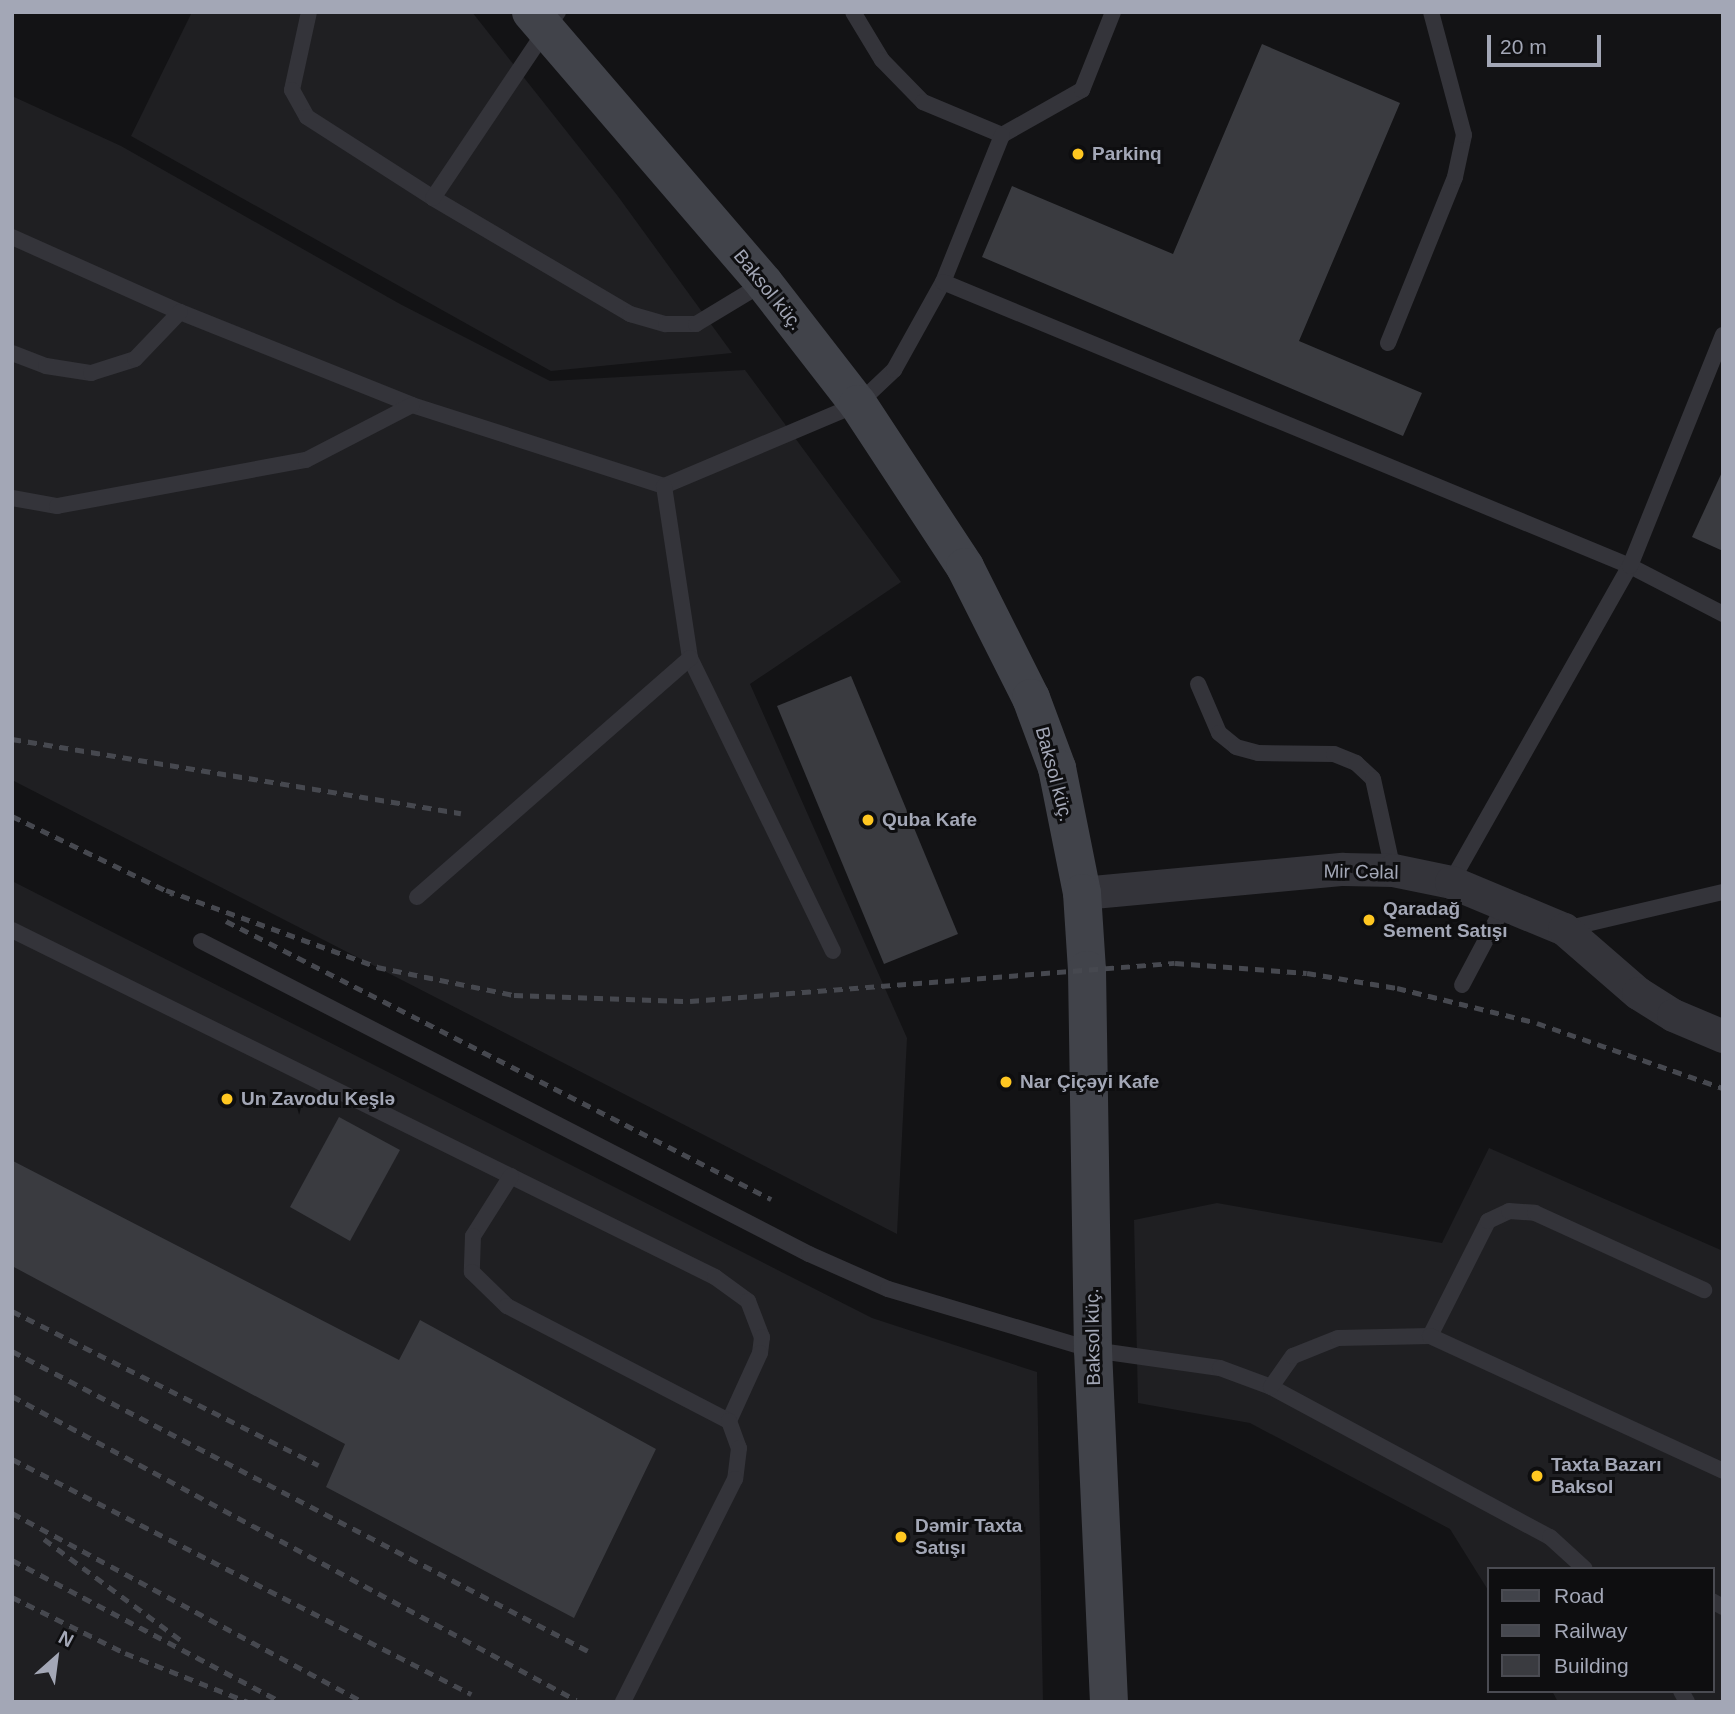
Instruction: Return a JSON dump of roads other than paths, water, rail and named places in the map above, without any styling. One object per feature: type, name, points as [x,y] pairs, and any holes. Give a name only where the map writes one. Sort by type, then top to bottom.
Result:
[{"type":"main road","name":"Baksol küç.","points":[[545,18],[765,283],[858,404],[965,567],[1031,698],[1056,768],[1082,893],[1093,1350],[1109,1702]]},
{"type":"street","name":"Mir Cəlal","points":[[1082,893],[1343,869],[1393,870],[1451,882],[1506,902],[1564,929],[1639,993],[1673,1015],[1723,1036]]},
{"type":"lane","points":[[309,12],[292,90],[307,117],[433,198],[631,314],[667,324],[696,324],[765,283]]},
{"type":"lane","points":[[853,12],[881,60],[923,102],[1002,135]]},
{"type":"lane","points":[[12,237],[180,312],[412,405],[664,486],[858,404],[894,370],[943,282],[1002,135],[1082,90],[1113,12]]},
{"type":"lane","points":[[1388,343],[1455,177],[1464,135],[1431,12]]},
{"type":"lane","points":[[433,198],[545,18]]},
{"type":"lane","points":[[943,282],[1630,566],[1723,614]]},
{"type":"lane","points":[[12,353],[46,366],[91,373],[135,359],[180,312]]},
{"type":"lane","points":[[1451,882],[1630,566],[1723,335]]},
{"type":"lane","points":[[12,498],[57,506],[306,460],[412,405]]},
{"type":"lane","points":[[664,486],[690,658],[833,951]]},
{"type":"lane","points":[[416,897],[690,658]]},
{"type":"lane","points":[[1198,684],[1219,733],[1236,747],[1258,754],[1334,754],[1356,763],[1373,779],[1393,870]]},
{"type":"lane","points":[[1564,929],[1723,892]]},
{"type":"lane","points":[[1462,985],[1506,902]]},
{"type":"lane","points":[[12,930],[715,1277],[748,1301],[762,1337],[760,1353],[729,1421]]},
{"type":"lane","points":[[201,941],[809,1254],[888,1289],[1093,1350],[1220,1368],[1271,1387],[1550,1537],[1584,1567]]},
{"type":"lane","points":[[511,1176],[473,1236],[472,1272],[507,1306],[729,1421],[739,1448],[735,1479],[623,1702]]},
{"type":"lane","points":[[1430,1336],[1488,1221],[1509,1211],[1535,1213],[1704,1290]]},
{"type":"lane","points":[[1271,1387],[1293,1356],[1338,1338],[1430,1336],[1723,1471]]},
{"type":"railway","points":[[12,739],[461,813]]},
{"type":"railway","points":[[12,816],[173,894]]},
{"type":"railway","points":[[166,890],[377,967],[514,995],[690,1001],[1175,963],[1307,973],[1397,988],[1537,1023],[1723,1088]]},
{"type":"railway","points":[[226,921],[771,1199]]},
{"type":"railway","points":[[12,1311],[318,1465]]},
{"type":"railway","points":[[12,1351],[588,1651]]},
{"type":"railway","points":[[12,1396],[576,1700]]},
{"type":"railway","points":[[12,1459],[471,1694]]},
{"type":"railway","points":[[12,1513],[363,1702]]},
{"type":"railway","points":[[44,1539],[182,1641]]},
{"type":"railway","points":[[12,1560],[281,1702]]},
{"type":"railway","points":[[12,1597],[125,1653],[248,1702]]},
{"type":"place","name":"Parkinq","points":[[1078,154]]},
{"type":"place","name":"Quba Kafe","points":[[868,820]]},
{"type":"place","name":"Qaradağ Sement Satışı","points":[[1369,920]]},
{"type":"place","name":"Nar Çiçəyi Kafe","points":[[1006,1082]]},
{"type":"place","name":"Un Zavodu Keşlə","points":[[227,1099]]},
{"type":"place","name":"Taxta Bazarı Baksol","points":[[1537,1476]]},
{"type":"place","name":"Dəmir Taxta Satışı","points":[[901,1537]]}]
